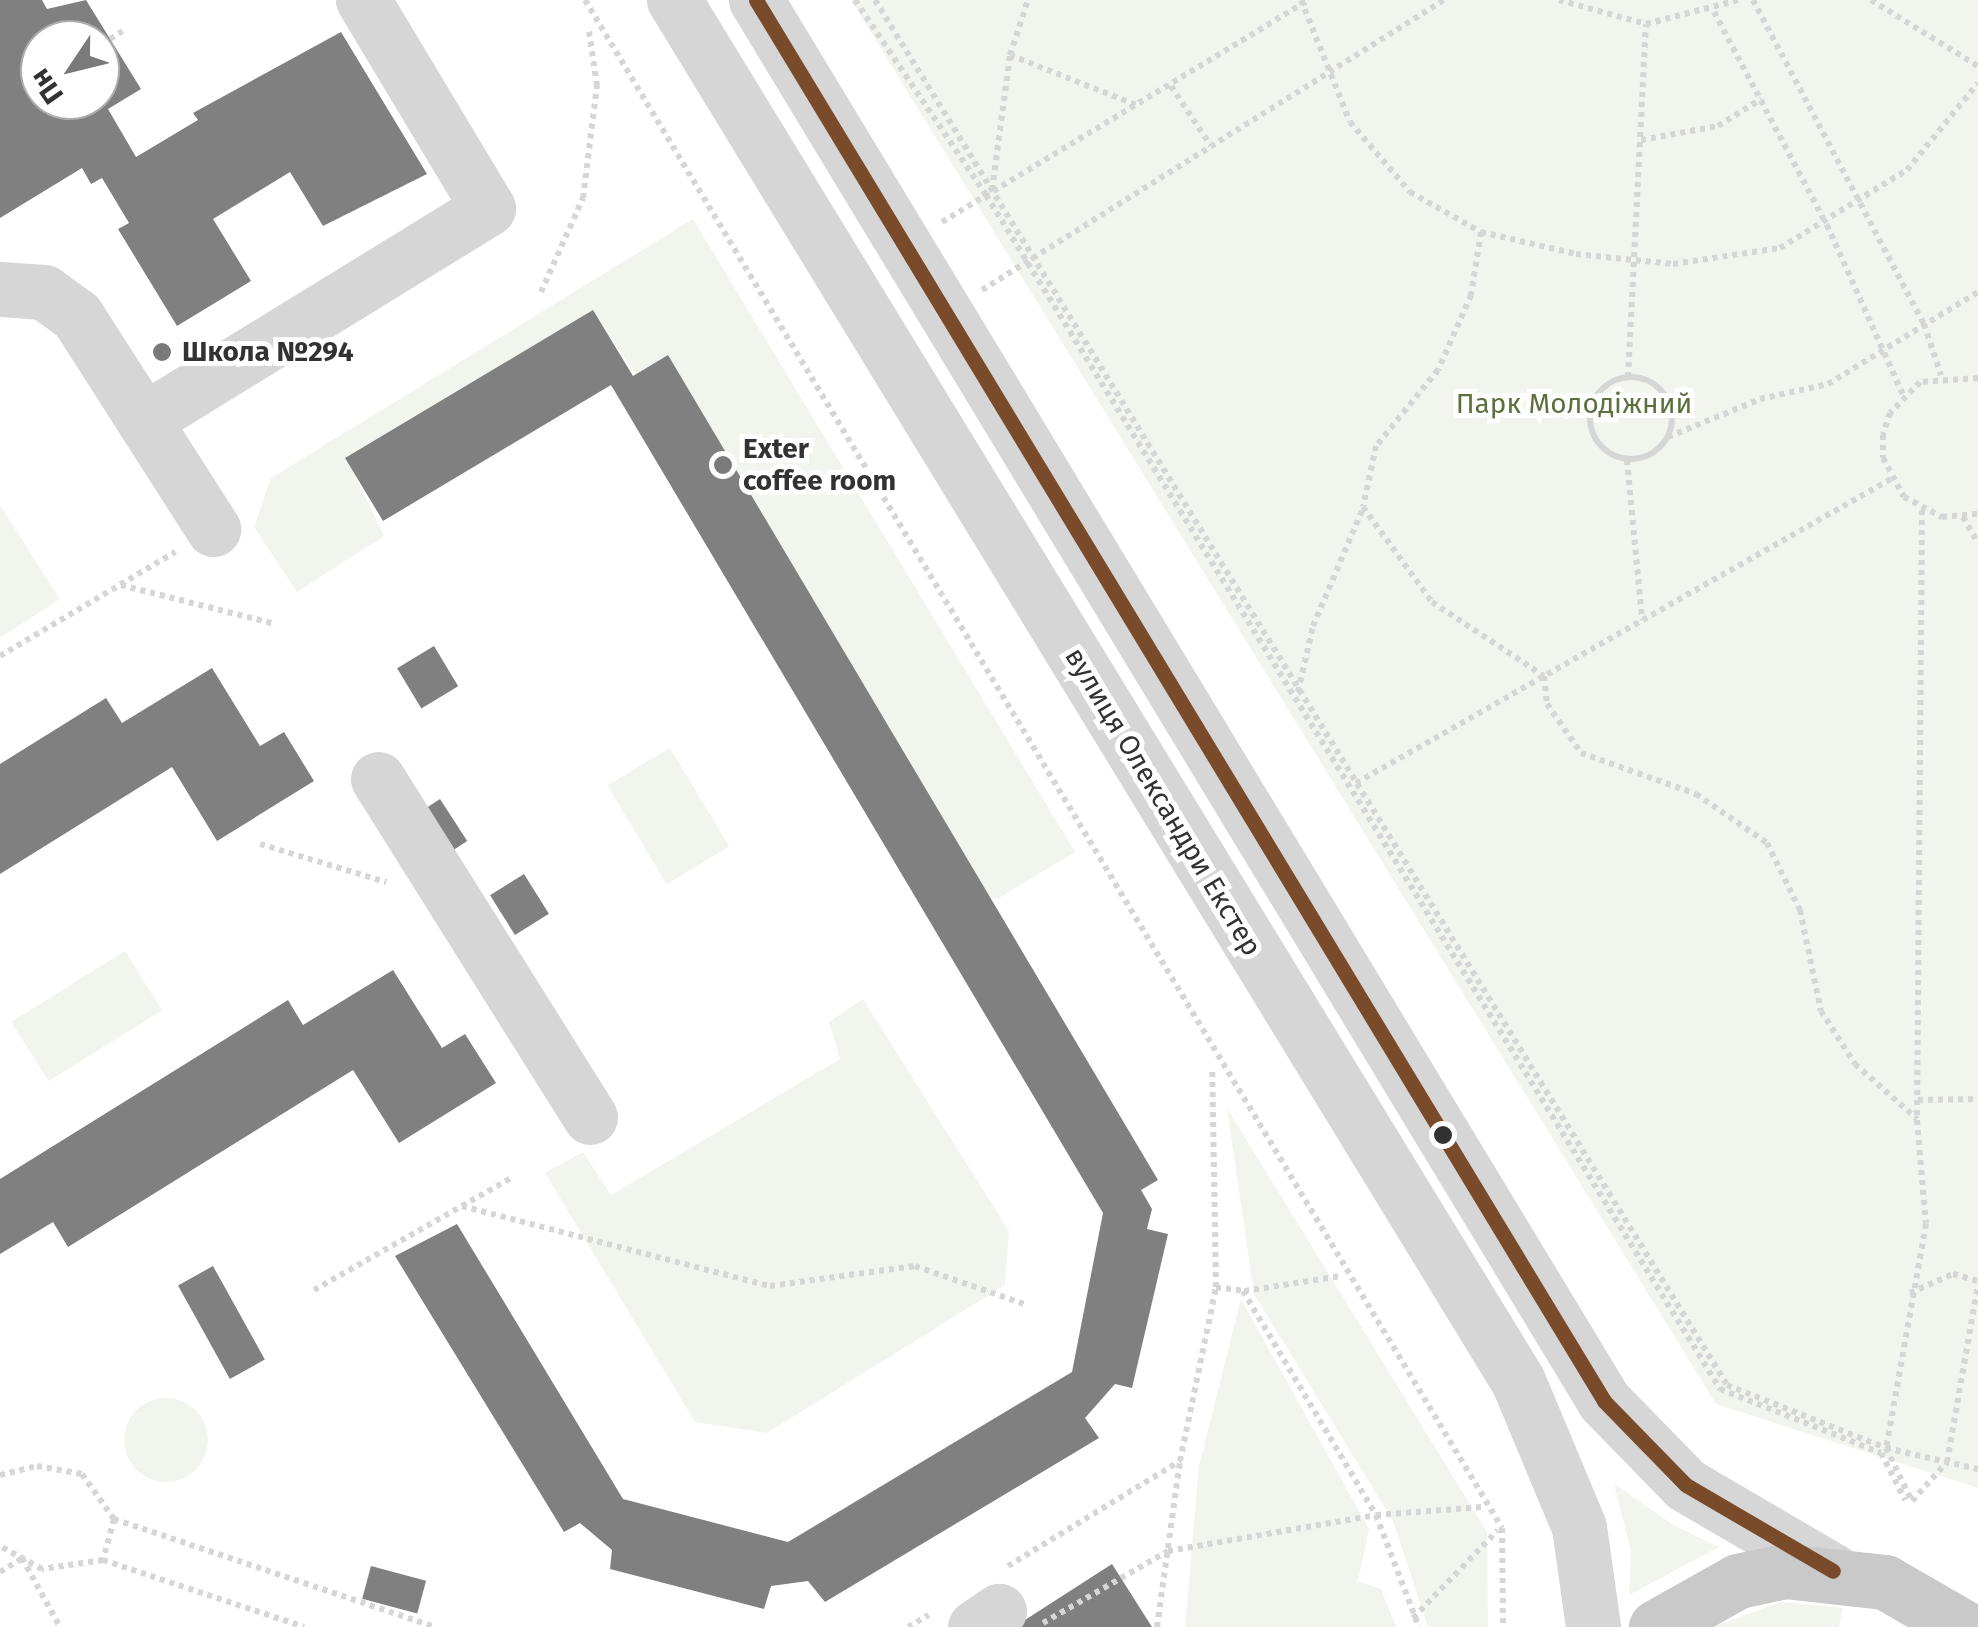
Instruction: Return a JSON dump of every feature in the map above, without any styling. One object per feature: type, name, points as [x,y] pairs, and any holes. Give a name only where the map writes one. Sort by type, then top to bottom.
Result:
[{"type":"main road","points":[[1656,1627],[1738,1581],[1833,1572],[1958,1612]]},
{"type":"street","points":[[144,420],[488,208],[363,0]]},
{"type":"street","name":"вулиця Олександри Екстер","points":[[674,0],[1518,1381],[1579,1527],[1594,1627]]},
{"type":"street","points":[[756,0],[1604,1401],[1686,1485],[1833,1572]]},
{"type":"street","points":[[0,289],[44,292],[77,316],[214,528]]},
{"type":"street","points":[[378,779],[590,1116]]},
{"type":"path","points":[[586,0],[1502,1528],[1503,1627]]},
{"type":"path","points":[[854,0],[989,193]]},
{"type":"path","points":[[875,0],[989,193],[1728,1384],[1886,1448],[1978,1469]]},
{"type":"path","points":[[989,193],[1010,55],[1028,0]]},
{"type":"path","points":[[947,311],[1444,0]]},
{"type":"path","points":[[1559,0],[1646,24],[1714,12],[1738,0]]},
{"type":"path","points":[[1753,0],[1924,324],[1941,375]]},
{"type":"path","points":[[1870,0],[1978,66]]},
{"type":"path","points":[[904,244],[1171,86],[1304,2],[1350,122],[1410,192],[1481,232],[1637,260],[1728,262],[1828,225],[1907,170],[1978,83]]},
{"type":"path","points":[[1714,12],[1828,225],[1903,395]]},
{"type":"path","points":[[1628,377],[1637,260],[1646,24]]},
{"type":"path","points":[[541,292],[583,198],[597,86],[589,31]]},
{"type":"path","points":[[1010,55],[1136,106]]},
{"type":"path","points":[[1171,86],[1211,146]]},
{"type":"path","points":[[1641,140],[1718,126],[1761,99]]},
{"type":"path","points":[[1298,692],[1313,626],[1363,506],[1376,446],[1438,370],[1471,295],[1481,232]]},
{"type":"path","points":[[1031,261],[1720,1388],[1881,1453],[1904,1500]]},
{"type":"path","points":[[1668,437],[1666,396],[1628,377],[1603,387],[1590,411],[1602,449],[1627,460],[1651,455],[1668,437],[1760,399],[1828,384],[1978,292]]},
{"type":"path","points":[[1978,378],[1941,375],[1903,395],[1883,435],[1891,480],[1922,510],[1963,517],[1978,514]]},
{"type":"path","points":[[1627,460],[1642,620]]},
{"type":"path","points":[[1356,783],[1891,480]]},
{"type":"path","points":[[1363,506],[1432,602],[1544,676]]},
{"type":"path","points":[[1909,1293],[1953,1274],[1978,1283],[1946,1462],[1912,1501],[1886,1448],[1909,1293],[1926,1224],[1918,1120],[1922,510]]},
{"type":"path","points":[[1963,517],[1978,543]]},
{"type":"path","points":[[0,656],[214,528]]},
{"type":"path","points":[[120,584],[275,624]]},
{"type":"path","points":[[1544,676],[1547,704],[1581,753],[1696,794],[1767,843],[1800,910],[1821,1011],[1854,1064],[1918,1120]]},
{"type":"path","points":[[260,844],[454,902]]},
{"type":"path","points":[[1156,1627],[1180,1461],[1216,1287],[1212,1068]]},
{"type":"path","points":[[1918,1100],[1978,1099]]},
{"type":"path","points":[[314,1290],[513,1177]]},
{"type":"path","points":[[462,1206],[770,1286],[914,1266],[1024,1304]]},
{"type":"path","points":[[1216,1287],[1243,1291],[1341,1276]]},
{"type":"path","points":[[1243,1291],[1376,1514],[1419,1627]]},
{"type":"path","points":[[908,1627],[977,1605],[1180,1461]]},
{"type":"path","points":[[0,1476],[38,1466],[82,1474],[114,1519],[435,1627]]},
{"type":"path","points":[[977,1605],[1047,1624],[1168,1551],[1376,1514],[1483,1507]]},
{"type":"path","points":[[104,1560],[114,1519]]},
{"type":"path","points":[[1413,1618],[1498,1530]]},
{"type":"path","points":[[0,1546],[42,1570],[104,1560],[304,1627]]},
{"type":"path","points":[[0,1572],[22,1558]]},
{"type":"path","points":[[22,1558],[60,1627]]},
{"type":"path","points":[[918,1621],[926,1627]]},
{"type":"green space","name":"Парк Молодіжний","points":[[851,0],[1978,0],[1978,1488],[1716,1404]]},
{"type":"green space","points":[[693,219],[1075,852],[999,898],[991,899],[593,311],[346,457],[384,536],[297,592],[254,527],[271,478]]},
{"type":"green space","points":[[0,505],[60,599],[0,638]]},
{"type":"green space","points":[[670,748],[729,847],[667,884],[607,786]]},
{"type":"green space","points":[[125,951],[162,1010],[48,1081],[11,1022]]},
{"type":"green space","points":[[863,999],[1009,1231],[1005,1285],[767,1433],[695,1422],[545,1173],[583,1152],[611,1195],[840,1059],[829,1022]]},
{"type":"green space","points":[[1227,1108],[1487,1532],[1488,1627],[1428,1627],[1393,1521],[1254,1294]]},
{"type":"green space","points":[[1241,1299],[1369,1529],[1358,1581],[1381,1589],[1396,1627],[1185,1627],[1199,1466]]},
{"type":"green space","points":[[158,1398],[174,1398],[190,1405],[201,1416],[208,1440],[205,1456],[196,1470],[174,1482],[158,1482],[142,1475],[131,1464],[124,1448],[124,1432],[131,1416],[142,1405]]},
{"type":"green space","points":[[1614,1484],[1675,1526],[1719,1547],[1629,1595],[1631,1551]]},
{"type":"green space","points":[[1781,1602],[1843,1608],[1839,1627],[1713,1627]]},
{"type":"building","points":[[0,0],[42,0],[47,9],[86,0],[98,20],[20,20],[20,120],[114,120],[136,157],[198,120],[193,113],[341,32],[427,174],[323,226],[290,172],[213,219],[251,281],[177,326],[118,229],[129,223],[102,178],[91,184],[82,168],[0,218]]},
{"type":"building","points":[[120,55],[141,89],[120,102]]},
{"type":"building","points":[[593,310],[633,376],[668,355],[1158,1180],[1141,1190],[1152,1209],[1147,1229],[1168,1234],[1132,1388],[1115,1384],[1085,1418],[1099,1438],[825,1602],[808,1581],[771,1586],[764,1609],[610,1569],[612,1550],[580,1523],[564,1532],[395,1256],[457,1224],[623,1499],[788,1542],[1072,1372],[1103,1213],[611,385],[383,521],[345,458]]},
{"type":"building","points":[[434,646],[458,686],[421,708],[397,668]]},
{"type":"building","points":[[212,668],[260,746],[284,732],[314,781],[217,841],[172,767],[0,874],[0,764],[106,698],[122,723]]},
{"type":"building","points":[[440,799],[467,841],[445,856],[417,814]]},
{"type":"building","points":[[524,874],[549,914],[515,935],[490,895]]},
{"type":"building","points":[[393,970],[442,1048],[465,1034],[496,1083],[399,1143],[353,1070],[68,1247],[53,1222],[0,1254],[0,1179],[288,1000],[303,1025]]},
{"type":"building","points":[[213,1266],[265,1360],[230,1379],[178,1285]]},
{"type":"building","points":[[1112,1564],[1152,1627],[1014,1627]]},
{"type":"building","points":[[371,1566],[426,1581],[417,1614],[362,1599]]},
{"type":"transit line","points":[[756,0],[1604,1401],[1686,1485],[1833,1571]]},
{"type":"place","name":"Школа №294","points":[[162,352]]},
{"type":"place","name":"Exter coffee room","points":[[723,465]]}]
